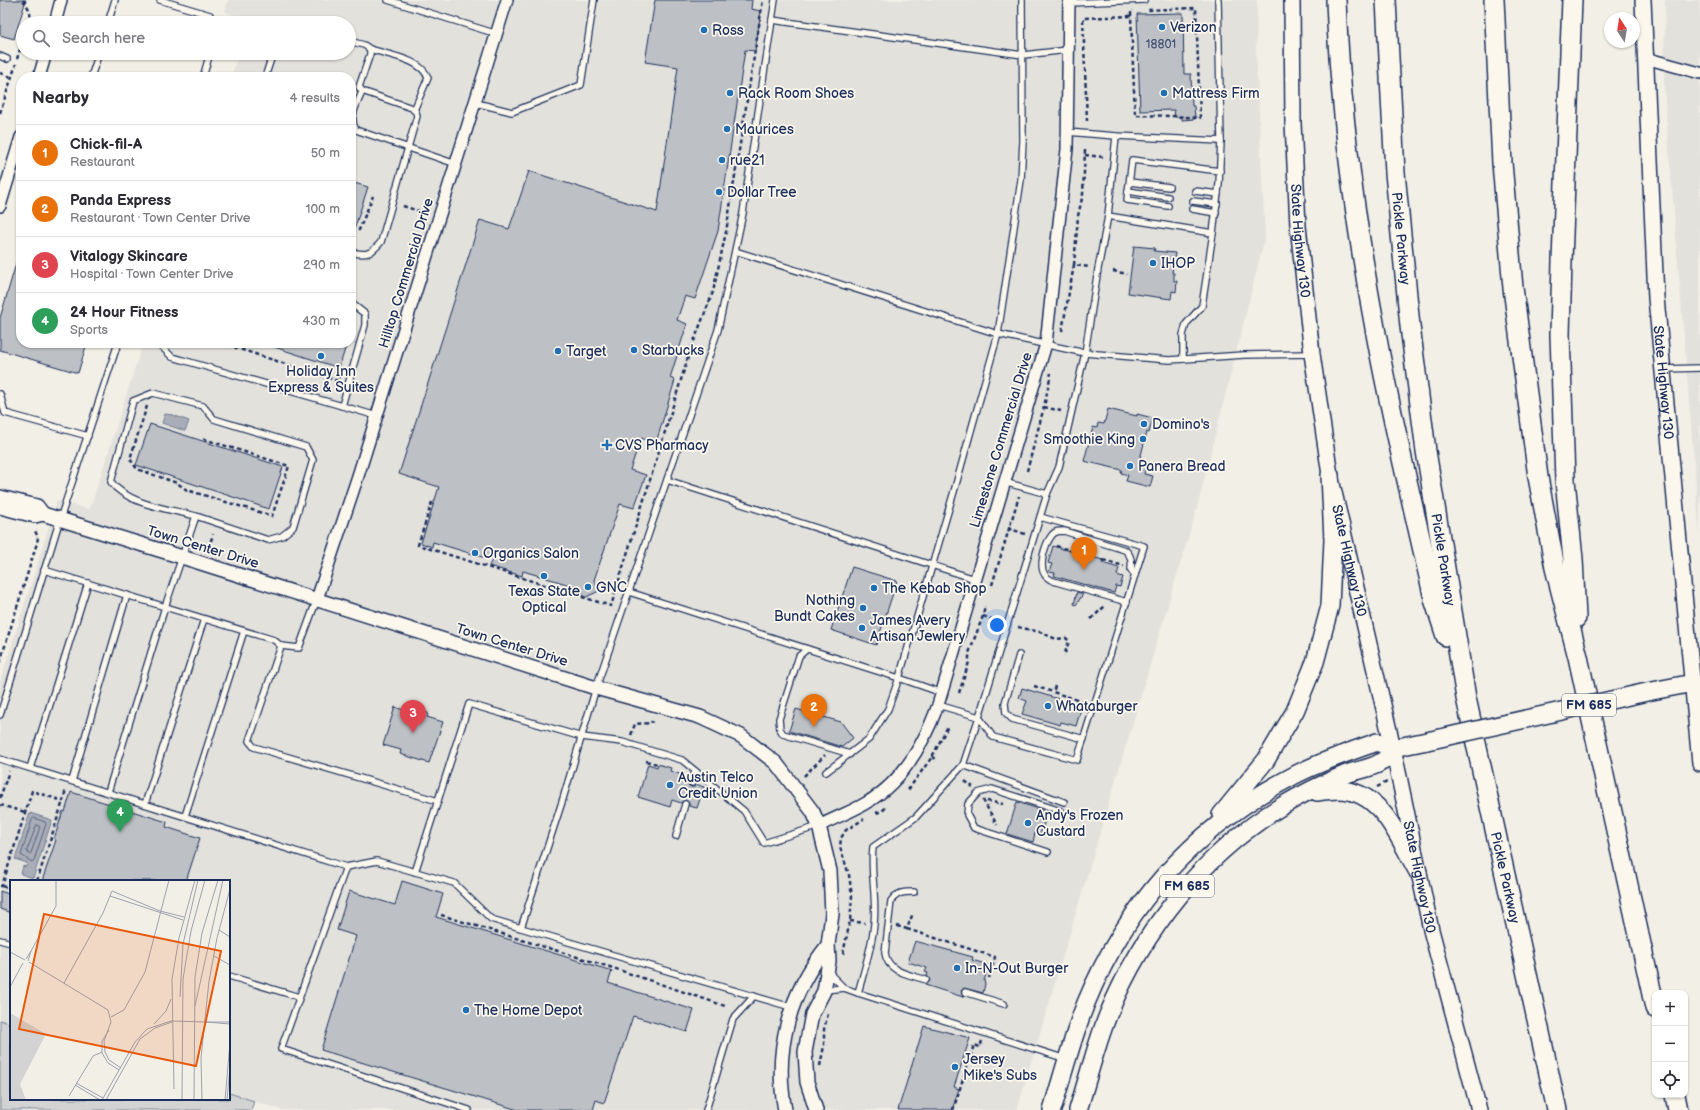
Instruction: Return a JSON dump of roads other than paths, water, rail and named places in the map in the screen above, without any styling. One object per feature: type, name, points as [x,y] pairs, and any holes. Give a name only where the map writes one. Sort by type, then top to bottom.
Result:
[{"type":"highway","points":[[1336,0],[1350,166],[1377,341],[1434,599],[1466,698]]},
{"type":"highway","name":"Pickle Parkway","points":[[1386,0],[1395,173],[1410,326],[1426,450],[1466,698],[1557,1110]]},
{"type":"highway","points":[[1494,0],[1502,163],[1514,296],[1538,477],[1555,568],[1578,657],[1652,994]]},
{"type":"highway","points":[[1572,0],[1560,335],[1565,480],[1573,559],[1578,657]]},
{"type":"highway","points":[[1676,1098],[1678,1110]]},
{"type":"main road","name":"State Highway 130","points":[[1292,0],[1293,123],[1297,210],[1312,354],[1330,475],[1393,748],[1431,930],[1479,1110]]},
{"type":"main road","name":"State Highway 130","points":[[1643,0],[1656,298],[1698,681],[1700,763]]},
{"type":"main road","name":"FM 685","points":[[1052,1110],[1086,1004],[1105,963],[1129,920],[1176,862],[1204,835],[1266,760],[1295,711],[1315,662],[1330,606],[1333,540],[1330,475]]},
{"type":"main road","name":"FM 685","points":[[1204,835],[1259,795],[1294,776],[1338,756],[1377,742],[1393,748],[1698,681]]},
{"type":"main road","name":"FM 685","points":[[1078,1110],[1108,1016],[1128,972],[1150,934],[1176,898],[1218,855],[1242,834],[1270,813],[1303,793],[1344,775],[1382,762],[1393,748]]},
{"type":"main road","points":[[1303,793],[1340,790],[1357,794],[1369,800],[1384,812],[1418,872]]},
{"type":"street","points":[[56,16],[62,0]]},
{"type":"street","name":"Hilltop Commercial Drive","points":[[317,599],[377,416],[507,0]]},
{"type":"street","name":"Limestone Commercial Drive","points":[[819,826],[867,803],[890,785],[914,757],[929,731],[942,693],[975,578],[1046,344],[1067,149],[1069,1]]},
{"type":"street","points":[[1645,58],[1700,73]]},
{"type":"street","points":[[40,72],[44,60]]},
{"type":"street","points":[[0,206],[16,153]]},
{"type":"street","name":"Town Center Drive","points":[[0,497],[37,506],[43,514]]},
{"type":"street","name":"Town Center Drive","points":[[0,507],[35,516],[43,514],[60,519],[596,688],[700,717],[741,736],[776,762],[812,812],[819,826],[830,871],[832,914],[828,945],[827,971],[824,990],[812,1014],[805,1052],[807,1082],[816,1110]]},
{"type":"street","points":[[785,1110],[781,1090],[781,1060],[787,1021],[791,1007],[813,963],[828,945]]},
{"type":"street","points":[[791,1007],[812,1014]]},
{"type":"lane","points":[[110,16],[115,0]]},
{"type":"lane","points":[[160,0],[210,14],[210,16]]},
{"type":"lane","points":[[388,0],[497,34]]},
{"type":"lane","points":[[476,103],[512,112],[581,85],[594,0]]},
{"type":"lane","points":[[521,928],[582,737],[596,688],[718,330],[743,213],[775,0]]},
{"type":"lane","points":[[826,772],[870,739],[888,709],[900,678],[978,411],[998,334],[1021,180],[1023,140],[1022,0]]},
{"type":"lane","points":[[1069,1],[1144,0]]},
{"type":"lane","points":[[1183,359],[1183,335],[1186,324],[1202,306],[1218,194],[1221,141],[1218,0]]},
{"type":"lane","points":[[772,20],[1023,55],[1068,50]]},
{"type":"lane","points":[[356,43],[364,45],[370,49],[415,63],[426,72],[428,78],[414,110]]},
{"type":"lane","points":[[356,107],[362,92],[359,87],[370,54],[370,49]]},
{"type":"lane","points":[[0,56],[7,59]]},
{"type":"lane","points":[[93,72],[97,60]]},
{"type":"lane","points":[[204,72],[208,60]]},
{"type":"lane","points":[[267,72],[271,60]]},
{"type":"lane","points":[[356,253],[367,254],[375,250],[381,242],[417,116],[414,110],[362,91],[359,87]]},
{"type":"lane","points":[[356,130],[456,164]]},
{"type":"lane","points":[[1067,132],[1221,141]]},
{"type":"lane","points":[[858,993],[874,924],[875,892],[872,858],[873,847],[916,817],[963,766],[1047,494],[1059,468],[1085,353],[1108,216],[1116,136]]},
{"type":"lane","points":[[1168,206],[1127,200],[1132,160],[1220,171]]},
{"type":"lane","points":[[1130,182],[1169,187]]},
{"type":"lane","points":[[1195,191],[1218,194]]},
{"type":"lane","points":[[1128,192],[1168,197]]},
{"type":"lane","points":[[1194,201],[1217,204]]},
{"type":"lane","points":[[1192,209],[1216,213]]},
{"type":"lane","points":[[1108,216],[1213,233]]},
{"type":"lane","points":[[735,251],[998,334],[1085,353],[1169,360],[1312,354]]},
{"type":"lane","points":[[342,406],[365,325],[365,314],[356,307]]},
{"type":"lane","points":[[0,715],[60,519],[116,348]]},
{"type":"lane","points":[[163,348],[172,357],[377,416]]},
{"type":"lane","points":[[1663,368],[1700,368]]},
{"type":"lane","points":[[153,393],[203,406],[214,419],[306,447],[313,460],[293,527],[282,536],[268,540],[196,516],[136,500],[118,491],[111,482],[133,401],[153,393]]},
{"type":"lane","points":[[0,394],[5,413],[88,436]]},
{"type":"lane","points":[[667,480],[975,578]]},
{"type":"lane","points":[[1004,482],[1047,494]]},
{"type":"lane","points":[[108,792],[165,606],[196,516]]},
{"type":"lane","points":[[938,706],[979,717],[993,737],[1077,760],[1144,546],[1040,517]]},
{"type":"lane","points":[[1127,602],[1053,582],[1045,575],[1042,566],[1046,546],[1052,535],[1057,532],[1064,531],[1125,550],[1128,552],[1132,561],[1131,570],[1135,575]]},
{"type":"lane","points":[[44,570],[274,640],[281,646],[299,648],[317,599]]},
{"type":"lane","points":[[30,768],[88,583]]},
{"type":"lane","points":[[629,592],[900,678],[942,693]]},
{"type":"lane","points":[[72,781],[127,595]]},
{"type":"lane","points":[[145,804],[204,619]]},
{"type":"lane","points":[[185,816],[244,631]]},
{"type":"lane","points":[[281,646],[249,741],[254,747],[438,800]]},
{"type":"lane","points":[[807,649],[799,656],[779,719],[780,729],[783,734],[850,754]]},
{"type":"lane","points":[[1019,655],[1005,703],[1006,713],[1012,719],[1084,738]]},
{"type":"lane","points":[[414,872],[469,704],[582,737],[631,745],[682,760],[744,811],[764,842],[819,826]]},
{"type":"lane","points":[[0,759],[346,867],[377,861],[454,883],[491,919],[791,1007]]},
{"type":"lane","points":[[963,766],[1064,802]]},
{"type":"lane","points":[[692,783],[695,771]]},
{"type":"lane","points":[[1048,852],[974,828],[967,815],[968,804],[978,793],[992,790],[1061,811]]},
{"type":"lane","points":[[676,836],[685,804]]},
{"type":"lane","points":[[346,867],[281,1049],[468,1110]]},
{"type":"lane","points":[[914,892],[903,892],[894,896],[891,901],[885,953],[886,962],[893,968],[926,980]]},
{"type":"lane","points":[[0,940],[10,943]]},
{"type":"lane","points":[[827,971],[844,988],[1068,1060]]},
{"type":"lane","points":[[230,976],[299,997]]},
{"type":"lane","points":[[824,990],[844,988]]},
{"type":"lane","points":[[965,992],[1004,1004]]},
{"type":"lane","points":[[706,1110],[733,1019],[754,996]]},
{"type":"water","points":[[165,414],[173,415],[189,421],[185,431],[162,423]]},
{"type":"water","points":[[30,813],[52,820],[33,878],[21,874],[23,866],[26,867],[27,863],[15,859]]},
{"type":"place","name":"Verizon","points":[[1162,27]]},
{"type":"place","name":"Ross","points":[[704,30]]},
{"type":"place","name":"Rack Room Shoes","points":[[730,93]]},
{"type":"place","name":"Mattress Firm","points":[[1164,93]]},
{"type":"place","name":"Maurices","points":[[727,129]]},
{"type":"place","name":"rue21","points":[[722,160]]},
{"type":"place","name":"Dollar Tree","points":[[719,192]]},
{"type":"place","name":"IHOP","points":[[1153,263]]},
{"type":"place","name":"Starbucks","points":[[634,350]]},
{"type":"place","name":"Target","points":[[558,351]]},
{"type":"place","name":"Holiday Inn Express & Suites","points":[[321,356]]},
{"type":"place","name":"Domino's","points":[[1144,424]]},
{"type":"place","name":"Smoothie King","points":[[1143,439]]},
{"type":"place","name":"CVS Pharmacy","points":[[607,445]]},
{"type":"place","name":"Panera Bread","points":[[1130,466]]},
{"type":"place","name":"Organics Salon","points":[[475,553]]},
{"type":"place","name":"Chick-fil-A","points":[[1084,570]]},
{"type":"place","name":"Texas State Optical","points":[[544,576]]},
{"type":"place","name":"GNC","points":[[588,587]]},
{"type":"place","name":"The Kebab Shop","points":[[874,588]]},
{"type":"place","name":"Nothing Bundt Cakes","points":[[863,608]]},
{"type":"place","name":"James Avery Artisan Jewlery","points":[[862,628]]},
{"type":"place","name":"Whataburger","points":[[1048,706]]},
{"type":"place","name":"Panda Express","points":[[814,727]]},
{"type":"place","name":"Vitalogy Skincare","points":[[413,733]]},
{"type":"place","name":"Austin Telco Credit Union","points":[[670,785]]},
{"type":"place","name":"Andy's Frozen Custard","points":[[1028,823]]},
{"type":"place","name":"24 Hour Fitness","points":[[120,832]]},
{"type":"place","name":"In-N-Out Burger","points":[[957,968]]},
{"type":"place","name":"The Home Depot","points":[[466,1010]]},
{"type":"place","name":"Jersey Mike's Subs","points":[[955,1067]]}]
